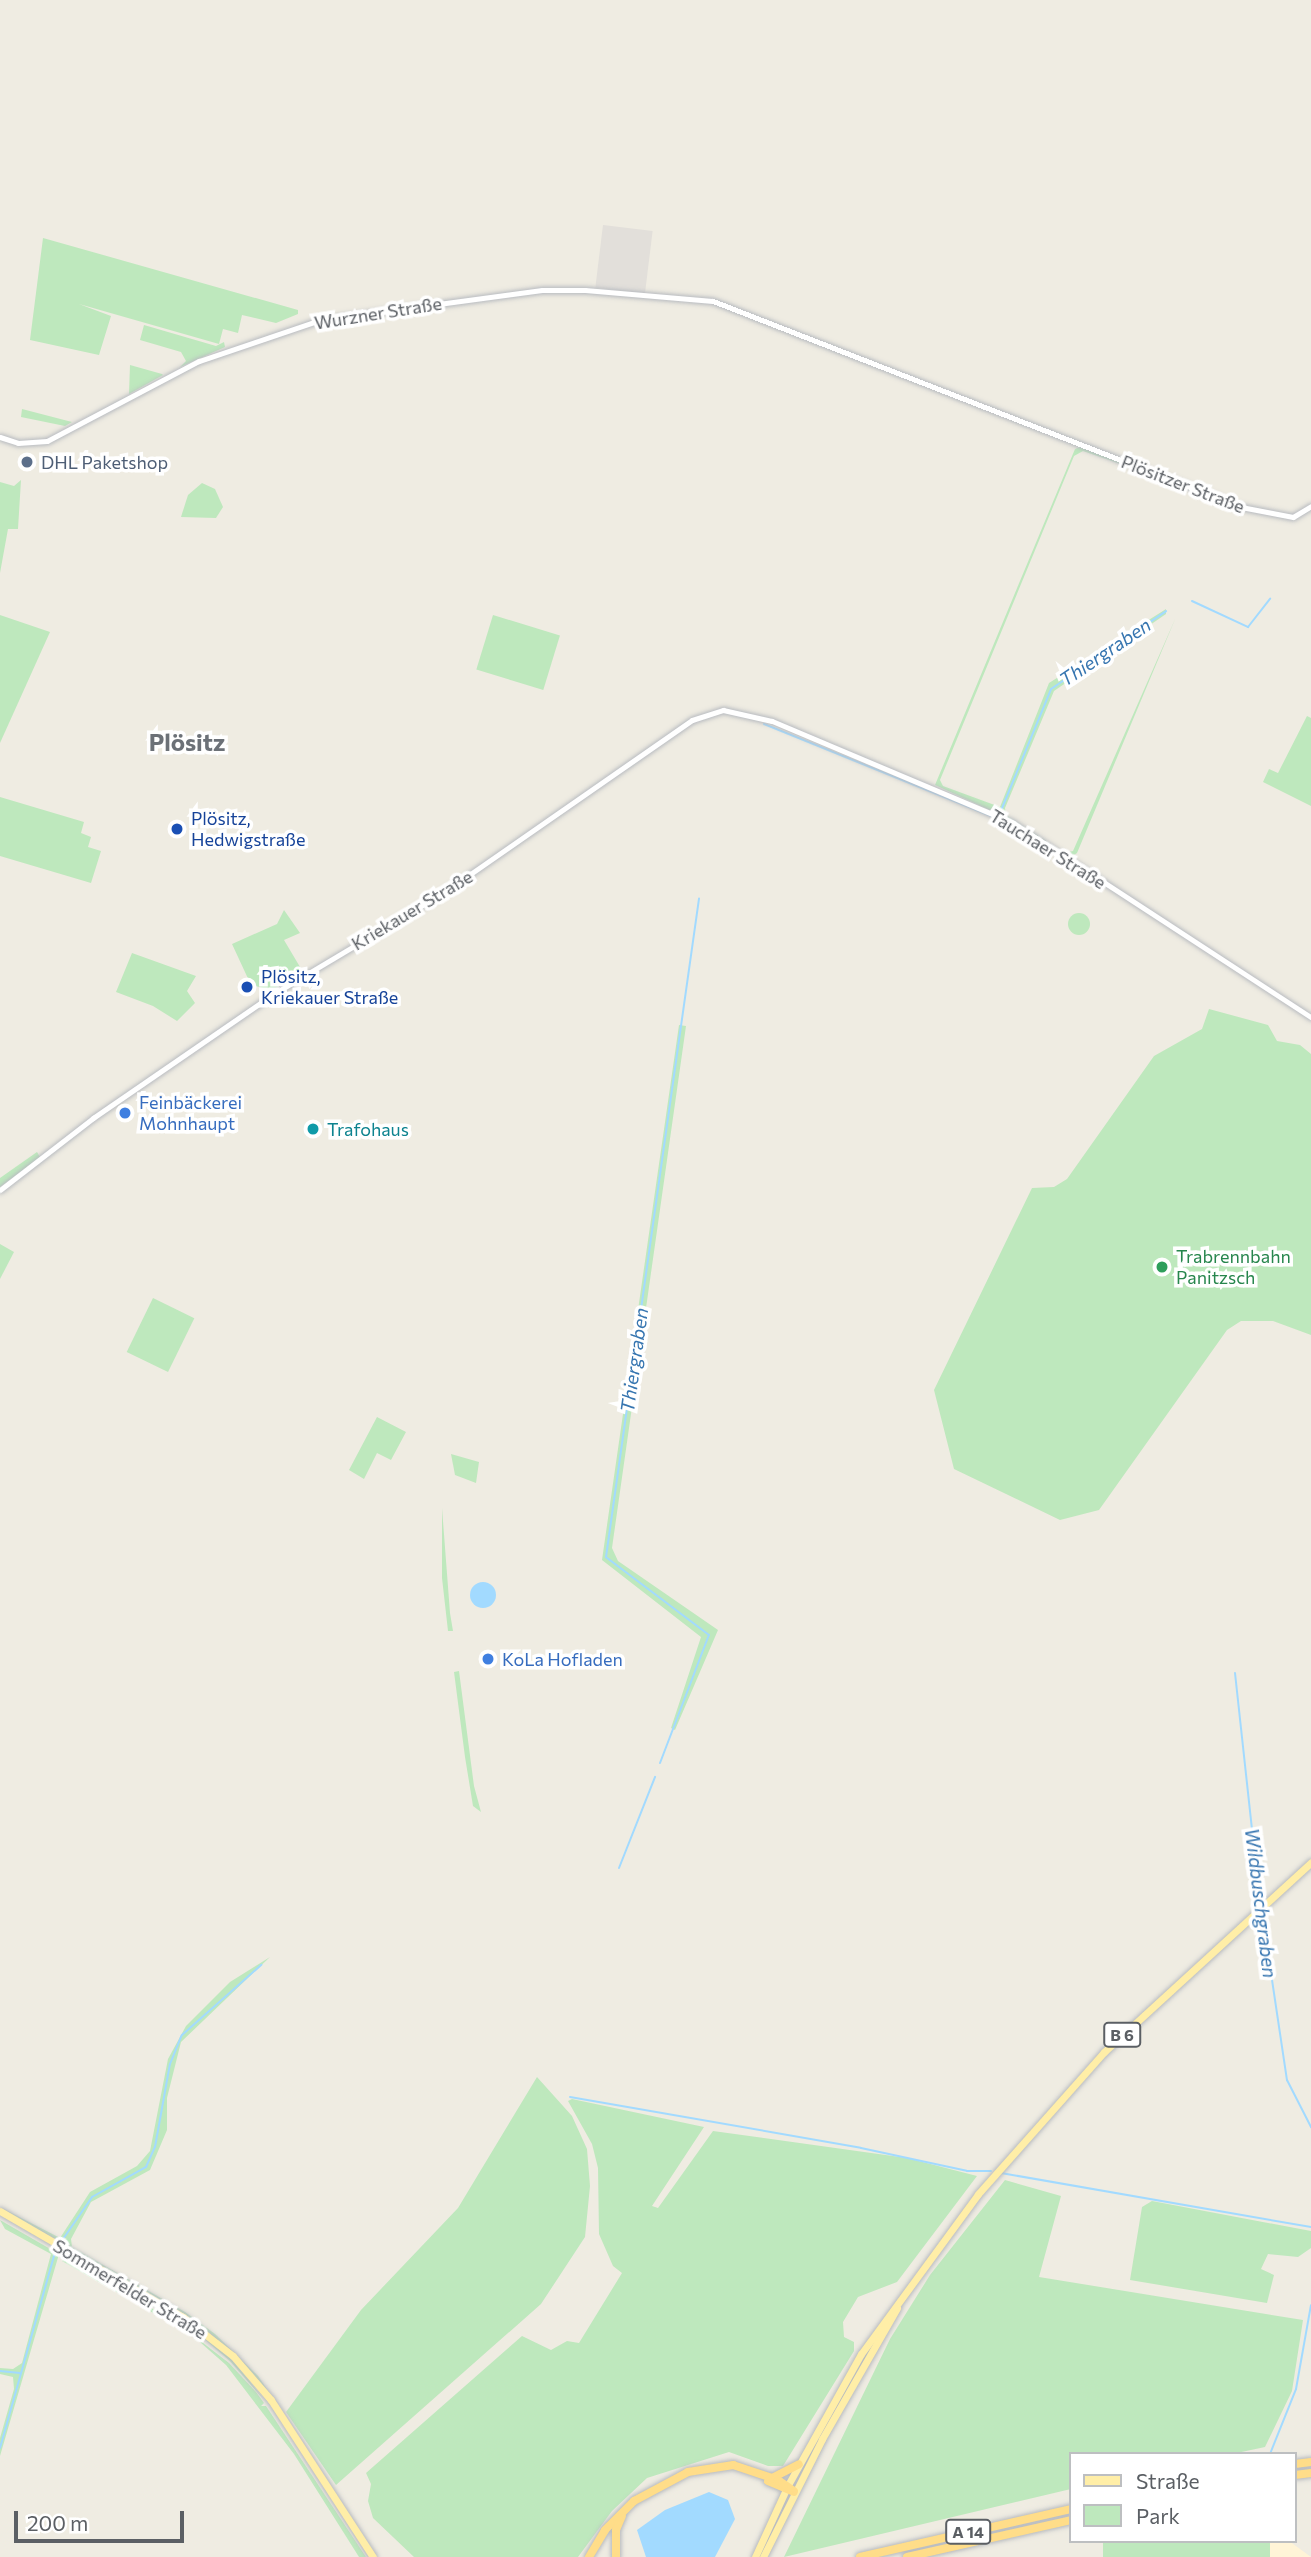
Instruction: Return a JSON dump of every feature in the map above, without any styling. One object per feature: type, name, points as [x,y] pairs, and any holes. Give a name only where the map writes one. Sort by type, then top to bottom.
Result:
[{"type":"highway","points":[[772,2478],[799,2464]]},
{"type":"highway","points":[[589,2557],[627,2508],[653,2488],[688,2472],[720,2465],[746,2469],[772,2478],[790,2490]]},
{"type":"highway","points":[[746,2469],[790,2490]]},
{"type":"highway","points":[[616,2557],[616,2530],[627,2508]]},
{"type":"highway","name":"A 14","points":[[860,2557],[1070,2509]]},
{"type":"highway","name":"A 14","points":[[907,2557],[1070,2520]]},
{"type":"highway","points":[[937,2557],[961,2545]]},
{"type":"main road","name":"B 6","points":[[764,2557],[799,2464],[861,2354],[999,2168],[1104,2052],[1311,1862]]},
{"type":"main road","name":"Sommerfelder Straße","points":[[0,2211],[196,2326],[244,2368],[278,2411],[373,2557]]},
{"type":"main road","name":"B 6","points":[[755,2557],[790,2490],[902,2297]]},
{"type":"street","name":"Wurzner Straße","points":[[0,437],[18,443],[47,441],[199,361],[338,316],[542,290],[698,298],[1075,443]]},
{"type":"street","name":"Plösitzer Straße","points":[[1075,443],[1241,507],[1293,517],[1311,506]]},
{"type":"street","name":"Tauchaer Straße","points":[[723,710],[772,721],[1013,823],[1311,1017]]},
{"type":"street","name":"Kriekauer Straße","points":[[0,1190],[93,1118],[275,993],[443,893],[692,720],[723,710]]},
{"type":"shaded area","points":[[603,225],[653,231],[645,294],[595,288]]},
{"type":"shaded area","points":[[1269,2543],[1292,2543],[1311,2557],[1261,2557]]},
{"type":"green space","points":[[43,238],[298,310],[298,314],[276,323],[242,315],[238,333],[223,329],[219,344],[79,304],[111,316],[99,355],[30,340]]},
{"type":"green space","points":[[144,325],[216,346],[224,342],[225,347],[180,367],[186,361],[181,352],[140,340]]},
{"type":"green space","points":[[130,365],[162,374],[163,375],[129,394]]},
{"type":"green space","points":[[22,409],[72,422],[65,426],[21,417]]},
{"type":"green space","points":[[1080,447],[1138,470],[1083,451],[1074,456],[940,780],[943,786],[1000,807],[1049,683],[1166,609],[1166,614],[1054,691],[1005,808],[1006,815],[1065,853],[1073,851],[1176,617],[1077,853],[1071,857],[1014,821],[935,785],[1075,449]]},
{"type":"green space","points":[[21,480],[18,529],[8,529],[0,573],[0,482],[14,486]]},
{"type":"green space","points":[[202,483],[215,489],[223,507],[216,518],[181,517],[188,495]]},
{"type":"green space","points":[[0,615],[50,632],[0,743]]},
{"type":"green space","points":[[493,615],[560,635],[543,690],[476,670]]},
{"type":"green space","points":[[1307,716],[1311,718],[1311,806],[1263,782],[1269,769],[1278,773]]},
{"type":"green space","points":[[0,797],[84,822],[81,833],[91,837],[88,847],[101,851],[91,883],[0,856]]},
{"type":"green space","points":[[284,910],[300,933],[284,940],[303,972],[272,990],[251,985],[232,944],[277,924]]},
{"type":"green space","points":[[1079,913],[1087,916],[1090,924],[1087,932],[1079,935],[1071,932],[1068,924],[1071,916]]},
{"type":"green space","points":[[132,953],[196,976],[187,991],[195,1003],[177,1021],[153,1006],[116,992]]},
{"type":"green space","name":"Trabrennbahn Panitzsch","points":[[1209,1009],[1268,1025],[1277,1041],[1300,1045],[1311,1054],[1311,1335],[1273,1321],[1241,1321],[1227,1330],[1099,1510],[1060,1520],[954,1469],[934,1390],[1032,1188],[1054,1187],[1067,1179],[1154,1056],[1202,1029]]},
{"type":"green space","points":[[679,1025],[686,1026],[612,1548],[618,1561],[718,1630],[675,1730],[671,1728],[701,1637],[602,1560]]},
{"type":"green space","points":[[37,1152],[40,1157],[0,1187],[0,1178]]},
{"type":"green space","points":[[0,1244],[14,1252],[0,1279]]},
{"type":"green space","points":[[153,1298],[194,1318],[168,1372],[127,1352]]},
{"type":"green space","points":[[377,1417],[406,1432],[391,1460],[377,1453],[364,1479],[349,1470]]},
{"type":"green space","points":[[451,1454],[479,1462],[476,1483],[455,1475]]},
{"type":"green space","points":[[442,1508],[453,1631],[448,1631],[442,1578]]},
{"type":"green space","points":[[459,1671],[474,1786],[481,1812],[473,1806],[465,1757],[454,1672]]},
{"type":"green space","points":[[270,1957],[181,2042],[167,2098],[167,2130],[150,2170],[91,2202],[71,2239],[72,2247],[185,2312],[215,2334],[258,2376],[279,2407],[234,2354],[198,2324],[0,2207],[60,2238],[90,2192],[137,2166],[150,2151],[168,2059],[186,2026],[230,1982]]},
{"type":"green space","points":[[537,2077],[572,2116],[587,2149],[590,2186],[585,2237],[541,2304],[336,2485],[286,2412],[361,2310],[458,2208]]},
{"type":"green space","points":[[572,2099],[704,2127],[652,2206],[658,2208],[713,2131],[907,2158],[977,2176],[897,2282],[858,2297],[843,2322],[844,2337],[854,2342],[854,2351],[783,2466],[768,2466],[729,2452],[647,2478],[612,2511],[578,2557],[414,2557],[373,2518],[368,2501],[371,2484],[366,2473],[522,2336],[551,2350],[567,2341],[579,2343],[622,2273],[613,2266],[599,2234],[598,2168],[592,2144],[568,2101]]},
{"type":"green space","points":[[1005,2180],[1061,2196],[1039,2277],[1303,2320],[1292,2391],[1265,2447],[1241,2452],[1070,2452],[1070,2489],[784,2557],[890,2339],[930,2275]]},
{"type":"green space","points":[[1152,2201],[1311,2231],[1311,2248],[1298,2257],[1268,2254],[1261,2269],[1274,2275],[1267,2303],[1130,2280],[1142,2207]]},
{"type":"green space","points":[[0,2220],[59,2254],[0,2456],[0,2438],[14,2389],[13,2377],[0,2374],[0,2368],[13,2369],[22,2363],[51,2254],[5,2229]]},
{"type":"green space","points":[[66,2255],[181,2319],[231,2358],[265,2401],[230,2361],[195,2331]]},
{"type":"green space","points":[[65,2258],[176,2322],[229,2363],[264,2403],[261,2406],[266,2406],[366,2557],[359,2557],[294,2454],[226,2365],[192,2335],[62,2261]]},
{"type":"green space","points":[[1103,2543],[1270,2543],[1270,2557],[1103,2557]]},
{"type":"water","points":[[483,1582],[492,1586],[496,1595],[492,1604],[483,1608],[474,1604],[470,1595],[474,1586]]},
{"type":"water","points":[[709,2492],[728,2500],[735,2519],[715,2557],[646,2557],[637,2530],[665,2510]]},
{"type":"waterway","name":"Wildbuschgraben","points":[[1192,601],[1248,627],[1270,599]]},
{"type":"waterway","name":"Thiergraben","points":[[1000,813],[1051,689],[1166,611]]},
{"type":"waterway","name":"Thiergraben","points":[[764,724],[998,819]]},
{"type":"waterway","name":"Thiergraben","points":[[660,1763],[709,1635],[606,1557],[699,899]]},
{"type":"waterway","name":"Wildbuschgraben","points":[[1235,1673],[1260,1904]]},
{"type":"waterway","name":"Thiergraben","points":[[619,1868],[655,1777]]},
{"type":"waterway","name":"Wildbuschgraben","points":[[1262,1913],[1287,2080],[1311,2127]]},
{"type":"waterway","points":[[61,2242],[92,2197],[146,2167],[155,2147],[170,2064],[182,2035],[261,1965]]},
{"type":"waterway","points":[[570,2097],[861,2148],[967,2171],[991,2171]]},
{"type":"waterway","points":[[1001,2173],[1311,2227]]},
{"type":"waterway","points":[[0,2448],[55,2252]]},
{"type":"waterway","name":"Wildbuschgraben","points":[[1271,2452],[1296,2389],[1311,2305]]},
{"type":"waterway","points":[[0,2371],[20,2373]]},
{"type":"place","name":"DHL Paketshop","points":[[27,462]]},
{"type":"place","name":"Plösitz, Hedwigstraße","points":[[177,829]]},
{"type":"place","name":"Plösitz, Kriekauer Straße","points":[[247,987]]},
{"type":"place","name":"Feinbäckerei Mohnhaupt","points":[[125,1113]]},
{"type":"place","name":"Trafohaus","points":[[313,1129]]},
{"type":"place","name":"Trabrennbahn Panitzsch","points":[[1162,1267]]},
{"type":"place","name":"KoLa Hofladen","points":[[488,1659]]},
{"type":"district","name":"Plösitz","points":[[187,742]]}]
